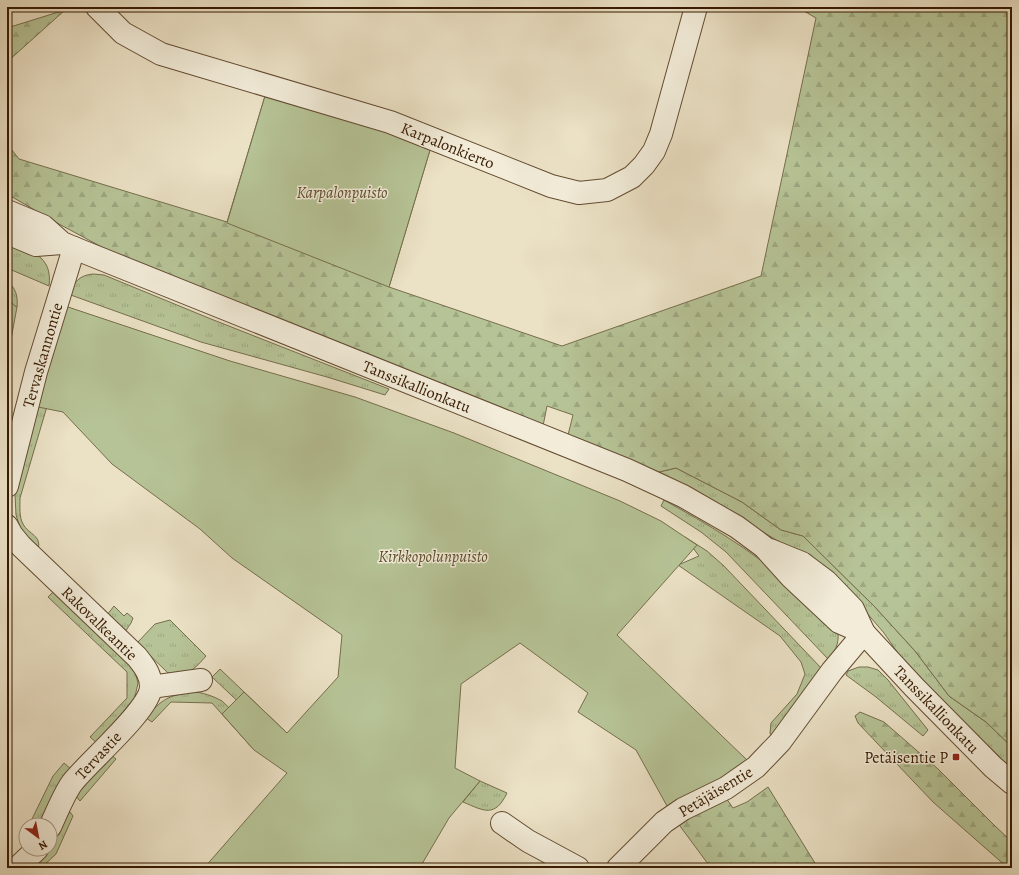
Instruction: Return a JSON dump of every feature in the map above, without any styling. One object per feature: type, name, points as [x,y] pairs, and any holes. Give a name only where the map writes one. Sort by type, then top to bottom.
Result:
[{"type":"street","name":"Karpalonkierto","points":[[97,7],[123,33],[161,54],[390,122],[551,186],[579,193],[607,190],[632,177],[644,165],[654,151],[661,134],[696,7]]},
{"type":"street","name":"Tanssikallionkatu","points":[[7,211],[43,226],[68,246],[626,470],[683,496],[738,527],[764,547],[802,563],[826,581],[853,609],[864,633],[919,692],[993,767],[1012,783]]},
{"type":"street","name":"Tanssikallionkatu","points":[[7,233],[36,245],[68,246]]},
{"type":"street","name":"Tervaskannontie","points":[[7,486],[68,246]]},
{"type":"street","name":"Rakovalkeantie","points":[[7,526],[21,546],[137,657],[148,672],[151,687]]},
{"type":"street","name":"Petäjäisentie","points":[[618,868],[664,822],[683,809],[726,788],[756,768],[780,742],[828,677],[864,633]]},
{"type":"street","points":[[151,687],[200,680]]},
{"type":"street","name":"Tervastie","points":[[55,817],[72,784],[137,713],[147,698],[151,687]]},
{"type":"street","points":[[502,823],[528,841],[578,868]]},
{"type":"street","points":[[17,868],[29,857]]},
{"type":"green space","points":[[797,7],[1012,7],[1012,747],[986,722],[949,696],[915,651],[875,607],[803,536],[781,530],[742,502],[676,468],[659,472],[568,435],[573,415],[547,406],[543,426],[126,260],[7,194],[7,144],[19,159],[227,222],[265,96],[430,150],[389,287],[562,346],[761,276],[816,18]]},
{"type":"green space","points":[[65,10],[7,62],[7,28]]},
{"type":"green space","name":"Karpalonpuisto","points":[[265,96],[368,125],[430,150],[389,287],[227,223]]},
{"type":"green space","points":[[7,241],[31,251],[44,261],[49,276],[49,286],[7,268]]},
{"type":"green space","points":[[93,274],[104,275],[389,389],[385,395],[327,377],[201,342],[68,294],[78,280],[84,276]]},
{"type":"green space","points":[[7,282],[16,293],[17,307],[7,298]]},
{"type":"green space","points":[[7,298],[17,307],[9,350],[11,370],[7,391]]},
{"type":"green space","name":"Kirkkopolunpuisto","points":[[65,306],[230,361],[355,397],[454,433],[620,501],[661,521],[697,545],[617,635],[747,760],[731,774],[667,806],[636,750],[578,712],[588,693],[520,643],[461,684],[455,768],[480,781],[449,818],[421,868],[204,868],[287,773],[254,750],[222,714],[244,692],[287,733],[338,677],[342,635],[232,558],[200,529],[112,464],[63,412],[38,407]]},
{"type":"green space","points":[[45,382],[53,386],[20,498],[20,512],[23,524],[37,538],[39,545],[38,550],[20,527],[16,515],[15,494]]},
{"type":"green space","points":[[676,468],[742,502],[781,530],[803,536],[875,607],[915,651],[949,696],[986,722],[1012,747],[1012,769],[924,684],[904,662],[884,633],[853,597],[793,550],[695,491],[659,472]]},
{"type":"green space","points":[[664,500],[744,548],[774,571],[794,589],[838,633],[836,647],[829,660],[726,552],[701,532],[661,506]]},
{"type":"green space","points":[[685,537],[707,551],[724,566],[823,670],[774,735],[770,734],[771,723],[797,694],[805,674],[801,662],[780,636],[678,565],[699,556]]},
{"type":"green space","points":[[54,591],[130,663],[135,672],[138,683],[134,701],[97,743],[90,737],[127,698],[127,672],[48,597]]},
{"type":"green space","points":[[114,606],[124,616],[127,613],[133,618],[125,632],[107,615]]},
{"type":"green space","points":[[170,620],[206,656],[198,665],[185,673],[168,673],[137,643],[155,624]]},
{"type":"green space","points":[[859,667],[868,667],[878,670],[888,680],[928,730],[923,736],[876,697],[846,675],[848,671]]},
{"type":"green space","points":[[220,669],[287,733],[283,744],[212,677]]},
{"type":"green space","points":[[192,692],[215,697],[222,701],[264,741],[254,750],[212,703],[171,702],[152,722],[146,718],[156,706],[166,699]]},
{"type":"green space","points":[[860,712],[884,722],[938,769],[1012,842],[1012,868],[1008,868],[933,802],[858,723],[855,716]]},
{"type":"green space","points":[[110,754],[116,759],[80,801],[75,795]]},
{"type":"green space","points":[[64,763],[72,770],[46,817],[33,817],[53,776]]},
{"type":"green space","points":[[480,781],[507,793],[503,801],[493,809],[483,810],[463,802]]},
{"type":"green space","points":[[768,787],[818,868],[711,868],[677,822],[726,798],[733,808],[747,802]]},
{"type":"green space","points":[[67,812],[70,812],[73,816],[58,850],[58,832]]},
{"type":"green space","points":[[41,857],[53,857],[41,868],[31,868]]},
{"type":"place","name":"Petäisentie P","points":[[956,757]]}]
